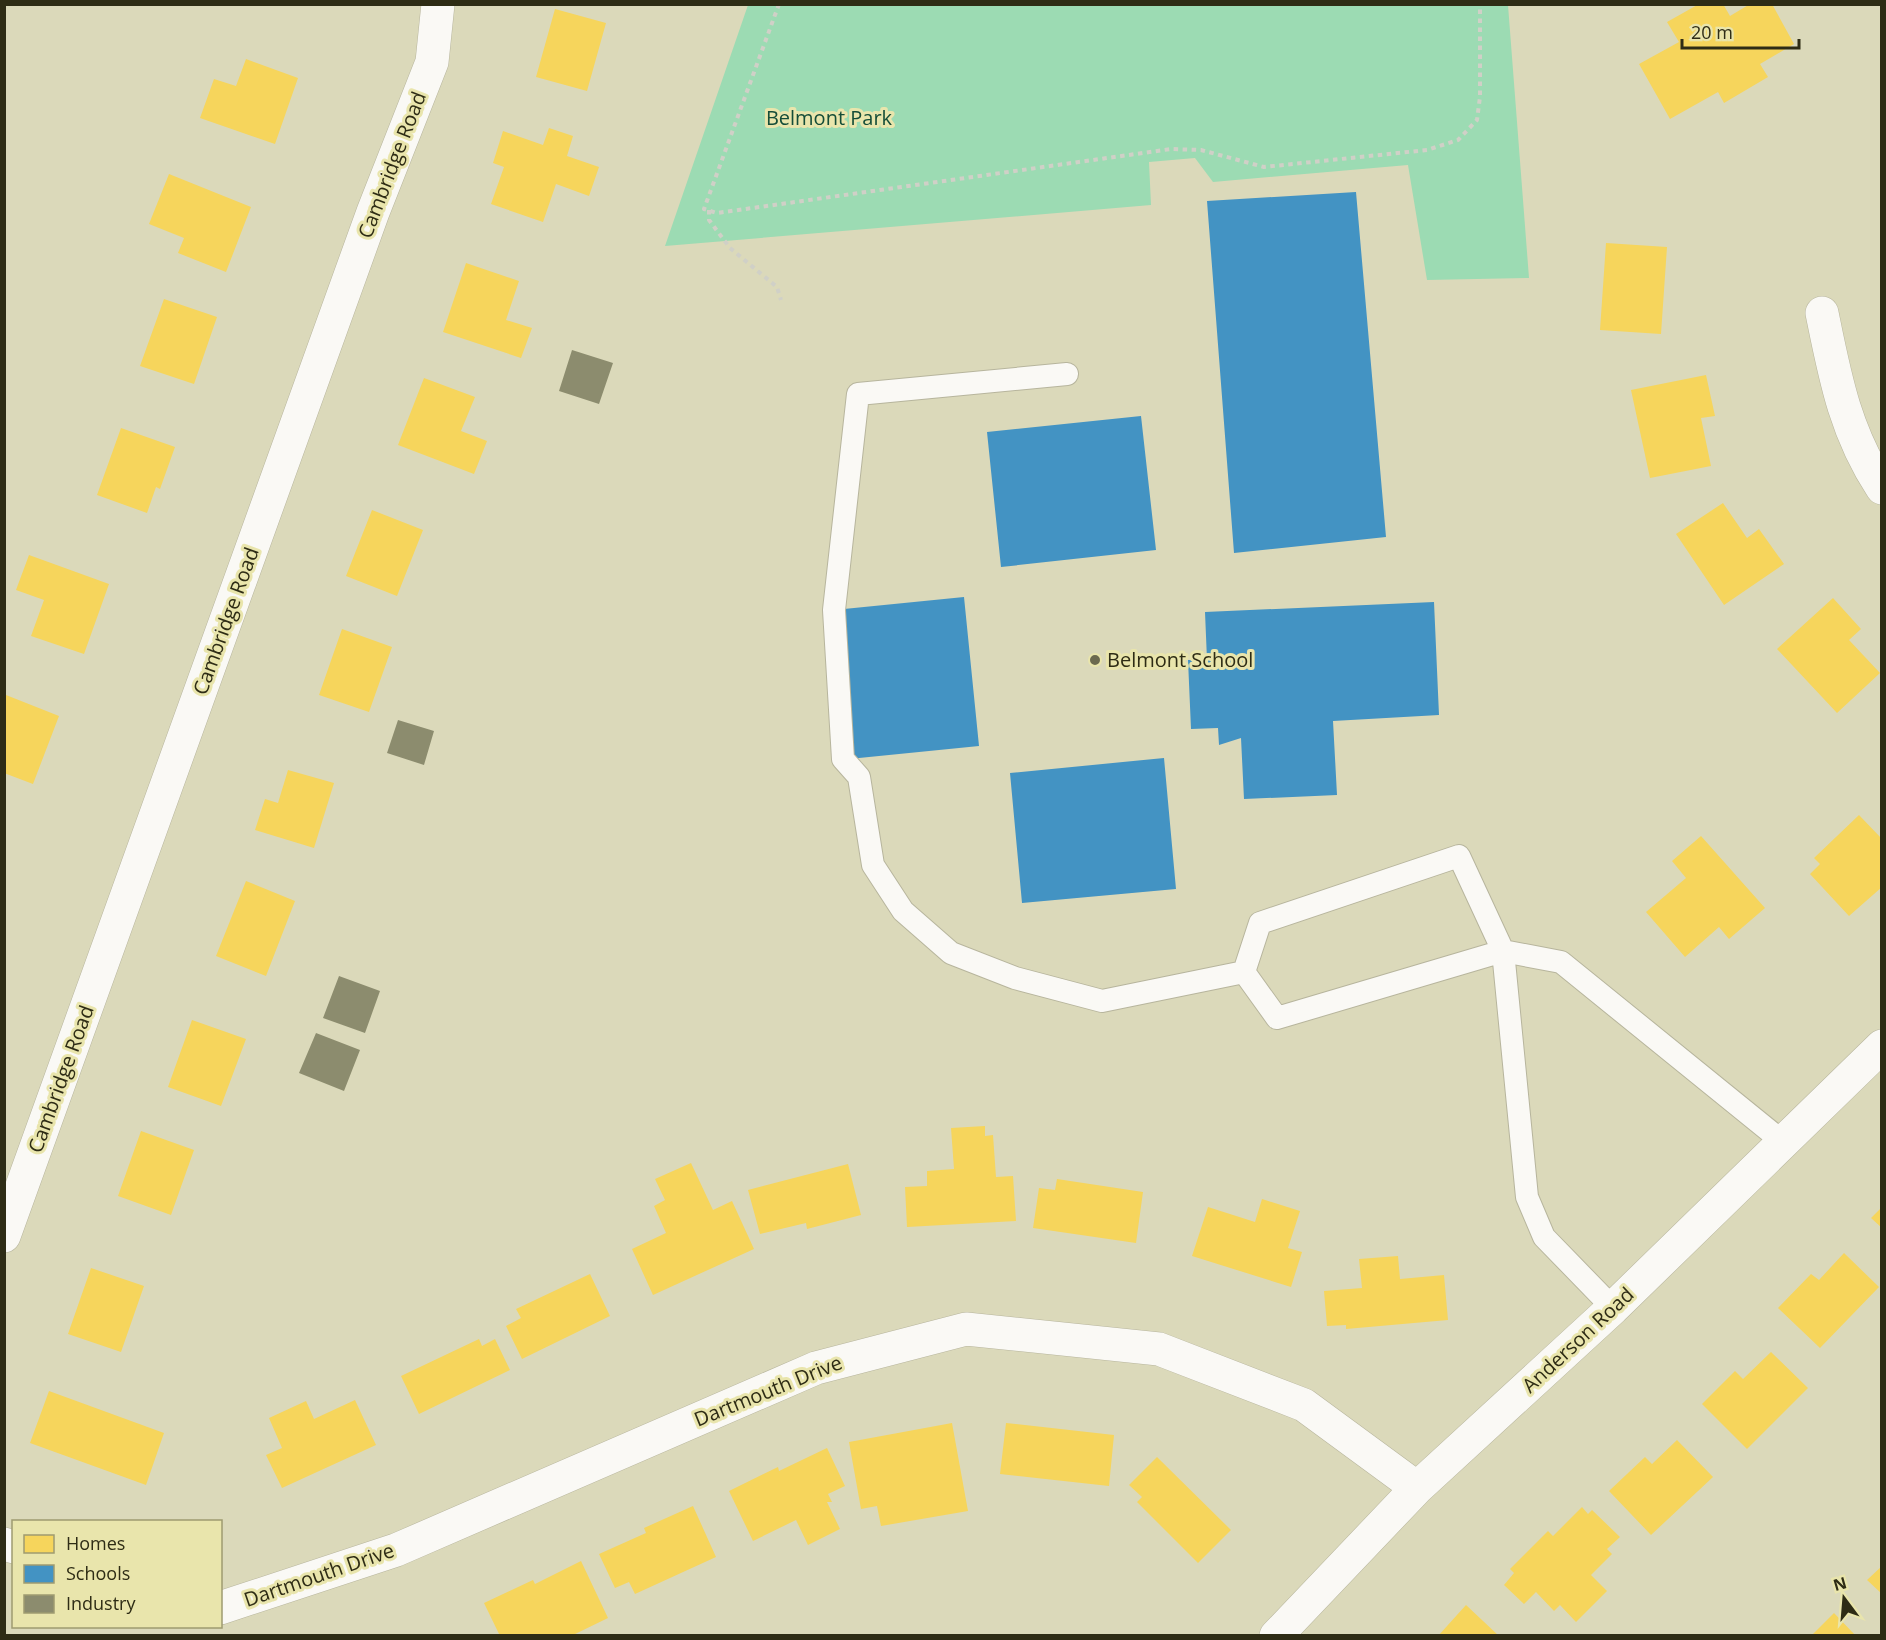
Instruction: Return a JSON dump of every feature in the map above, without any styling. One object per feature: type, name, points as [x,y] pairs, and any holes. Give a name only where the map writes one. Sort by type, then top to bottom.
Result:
[{"type":"street","name":"Cambridge Road","points":[[4,1236],[373,212],[432,62],[438,4]]},
{"type":"street","points":[[1822,313],[1841,403],[1862,459],[1881,488]]},
{"type":"street","name":"Anderson Road","points":[[1276,1635],[1417,1488],[1613,1308],[1881,1046]]},
{"type":"street","name":"Dartmouth Drive","points":[[222,1607],[396,1550],[816,1368],[966,1329],[1159,1349],[1304,1405],[1417,1488]]},
{"type":"lane","points":[[1067,374],[858,394],[834,610],[843,759],[859,777],[873,865],[903,911],[951,953],[1015,978],[1102,1001],[1244,972]]},
{"type":"lane","points":[[1244,972],[1260,923],[1459,856],[1503,951],[1527,1197],[1544,1237],[1613,1308]]},
{"type":"lane","points":[[1244,972],[1276,1018],[1503,951],[1561,962],[1783,1142]]},
{"type":"path","points":[[779,4],[704,209],[717,213],[1171,149],[1201,150],[1264,167],[1427,150],[1458,140],[1477,120],[1480,97],[1480,4]]},
{"type":"path","points":[[709,210],[709,220],[730,248],[777,287],[781,300]]},
{"type":"green space","name":"Belmont Park","points":[[748,5],[1508,5],[1529,278],[1427,280],[1408,165],[1213,182],[1195,158],[1149,162],[1151,205],[665,246]]},
{"type":"building: Homes","points":[[1699,4],[1723,4],[1730,16],[1750,4],[1772,4],[1794,44],[1760,64],[1768,77],[1724,103],[1718,92],[1670,119],[1639,64],[1679,42],[1667,22]]},
{"type":"building: Homes","points":[[555,9],[606,23],[587,91],[536,77]]},
{"type":"building: Homes","points":[[246,59],[298,78],[275,144],[200,118],[214,79],[236,86]]},
{"type":"building: Homes","points":[[549,128],[573,136],[567,156],[599,167],[589,196],[556,184],[543,222],[491,204],[504,167],[493,163],[503,131],[543,145]]},
{"type":"building: Homes","points":[[169,174],[251,207],[226,272],[178,253],[184,238],[149,224]]},
{"type":"building: Homes","points":[[1606,243],[1667,247],[1661,334],[1600,330]]},
{"type":"building: Homes","points":[[466,263],[519,281],[506,320],[532,328],[521,358],[443,332]]},
{"type":"building: Homes","points":[[164,299],[217,317],[194,384],[140,366]]},
{"type":"building: Homes","points":[[1706,375],[1715,416],[1701,418],[1711,466],[1650,478],[1631,390]]},
{"type":"building: Homes","points":[[424,378],[475,397],[461,431],[487,441],[474,474],[398,445]]},
{"type":"building: Homes","points":[[121,428],[175,447],[160,489],[156,487],[147,513],[97,495]]},
{"type":"building: Homes","points":[[1723,503],[1747,538],[1759,529],[1784,564],[1724,605],[1676,534]]},
{"type":"building: Homes","points":[[372,510],[423,530],[397,596],[346,576]]},
{"type":"building: Homes","points":[[29,555],[109,584],[84,654],[31,636],[44,600],[16,590]]},
{"type":"building: Homes","points":[[1833,598],[1861,629],[1849,640],[1880,673],[1837,713],[1777,649]]},
{"type":"building: Homes","points":[[342,629],[392,647],[369,712],[319,695]]},
{"type":"building: Homes","points":[[6,695],[59,716],[33,784],[4,773]]},
{"type":"building: Homes","points":[[288,770],[334,783],[314,848],[255,830],[265,799],[278,803]]},
{"type":"building: Homes","points":[[1859,815],[1882,839],[1882,887],[1849,916],[1810,874],[1820,864],[1814,858]]},
{"type":"building: Homes","points":[[1701,836],[1765,908],[1729,939],[1719,927],[1685,957],[1646,912],[1686,878],[1672,861]]},
{"type":"building: Homes","points":[[246,881],[295,901],[266,976],[216,956]]},
{"type":"building: Homes","points":[[192,1020],[246,1039],[221,1106],[168,1087]]},
{"type":"building: Homes","points":[[985,1126],[985,1136],[993,1135],[996,1177],[1013,1176],[1016,1221],[907,1227],[905,1187],[927,1186],[927,1171],[954,1169],[951,1128]]},
{"type":"building: Homes","points":[[141,1131],[194,1150],[171,1215],[118,1196]]},
{"type":"building: Homes","points":[[691,1163],[713,1210],[732,1201],[754,1249],[653,1295],[632,1249],[666,1233],[654,1206],[665,1200],[655,1179]]},
{"type":"building: Homes","points":[[848,1164],[861,1215],[807,1229],[806,1223],[760,1234],[748,1190]]},
{"type":"building: Homes","points":[[1057,1179],[1143,1192],[1136,1243],[1033,1228],[1039,1188],[1055,1190]]},
{"type":"building: Homes","points":[[1262,1199],[1300,1211],[1288,1248],[1302,1252],[1291,1287],[1192,1256],[1208,1207],[1255,1222]]},
{"type":"building: Homes","points":[[1882,1207],[1882,1228],[1871,1218]]},
{"type":"building: Homes","points":[[1844,1253],[1879,1287],[1820,1348],[1778,1308],[1811,1274],[1819,1280]]},
{"type":"building: Homes","points":[[1398,1256],[1400,1279],[1444,1275],[1448,1320],[1346,1329],[1346,1325],[1327,1326],[1324,1291],[1362,1288],[1359,1259]]},
{"type":"building: Homes","points":[[91,1268],[144,1286],[121,1352],[68,1334]]},
{"type":"building: Homes","points":[[590,1274],[610,1316],[522,1359],[506,1326],[521,1318],[516,1309]]},
{"type":"building: Homes","points":[[479,1339],[482,1346],[495,1339],[510,1370],[419,1414],[401,1376]]},
{"type":"building: Homes","points":[[1771,1352],[1808,1388],[1747,1449],[1702,1404],[1735,1371],[1743,1379]]},
{"type":"building: Homes","points":[[49,1391],[164,1433],[146,1485],[30,1443]]},
{"type":"building: Homes","points":[[355,1400],[376,1445],[282,1488],[266,1455],[282,1448],[269,1418],[306,1401],[314,1419]]},
{"type":"building: Homes","points":[[952,1423],[968,1511],[881,1526],[877,1506],[861,1509],[849,1442]]},
{"type":"building: Homes","points":[[1006,1423],[1114,1435],[1109,1486],[1000,1474]]},
{"type":"building: Homes","points":[[1677,1440],[1713,1477],[1651,1535],[1609,1491],[1645,1457],[1652,1464]]},
{"type":"building: Homes","points":[[827,1448],[845,1486],[828,1494],[832,1502],[827,1502],[840,1529],[808,1545],[796,1520],[753,1541],[729,1491],[778,1467],[779,1471]]},
{"type":"building: Homes","points":[[1157,1457],[1231,1530],[1198,1563],[1137,1502],[1142,1497],[1129,1485]]},
{"type":"building: Homes","points":[[693,1506],[716,1557],[635,1594],[629,1582],[615,1588],[599,1554],[646,1533],[644,1528]]},
{"type":"building: Homes","points":[[1582,1507],[1588,1514],[1592,1510],[1620,1537],[1607,1549],[1612,1554],[1591,1575],[1607,1591],[1576,1622],[1560,1605],[1554,1611],[1536,1592],[1524,1604],[1504,1585],[1514,1573],[1510,1569],[1548,1531],[1553,1536]]},
{"type":"building: Homes","points":[[581,1561],[608,1618],[571,1636],[500,1636],[484,1603],[533,1580],[535,1584]]},
{"type":"building: Homes","points":[[1882,1566],[1882,1594],[1867,1580]]},
{"type":"building: Homes","points":[[1466,1605],[1499,1636],[1438,1636]]},
{"type":"building: Homes","points":[[1834,1613],[1856,1636],[1811,1636]]},
{"type":"building: Schools","points":[[1356,192],[1386,537],[1234,553],[1207,201]]},
{"type":"building: Schools","points":[[1141,416],[1156,550],[1001,567],[987,432]]},
{"type":"building: Schools","points":[[964,597],[979,746],[849,759],[834,610]]},
{"type":"building: Schools","name":"Belmont School","points":[[1434,602],[1439,715],[1333,721],[1337,795],[1244,799],[1241,738],[1219,745],[1218,728],[1191,729],[1188,660],[1207,660],[1205,612]]},
{"type":"building: Schools","points":[[1164,758],[1176,889],[1022,903],[1010,773]]},
{"type":"building: Industry","points":[[572,350],[613,363],[599,404],[559,391]]},
{"type":"building: Industry","points":[[398,720],[434,731],[424,765],[387,753]]},
{"type":"building: Industry","points":[[339,976],[380,991],[365,1033],[323,1018]]},
{"type":"building: Industry","points":[[316,1033],[360,1050],[344,1091],[299,1073]]},
{"type":"place","name":"Belmont School","points":[[1095,660]]}]
